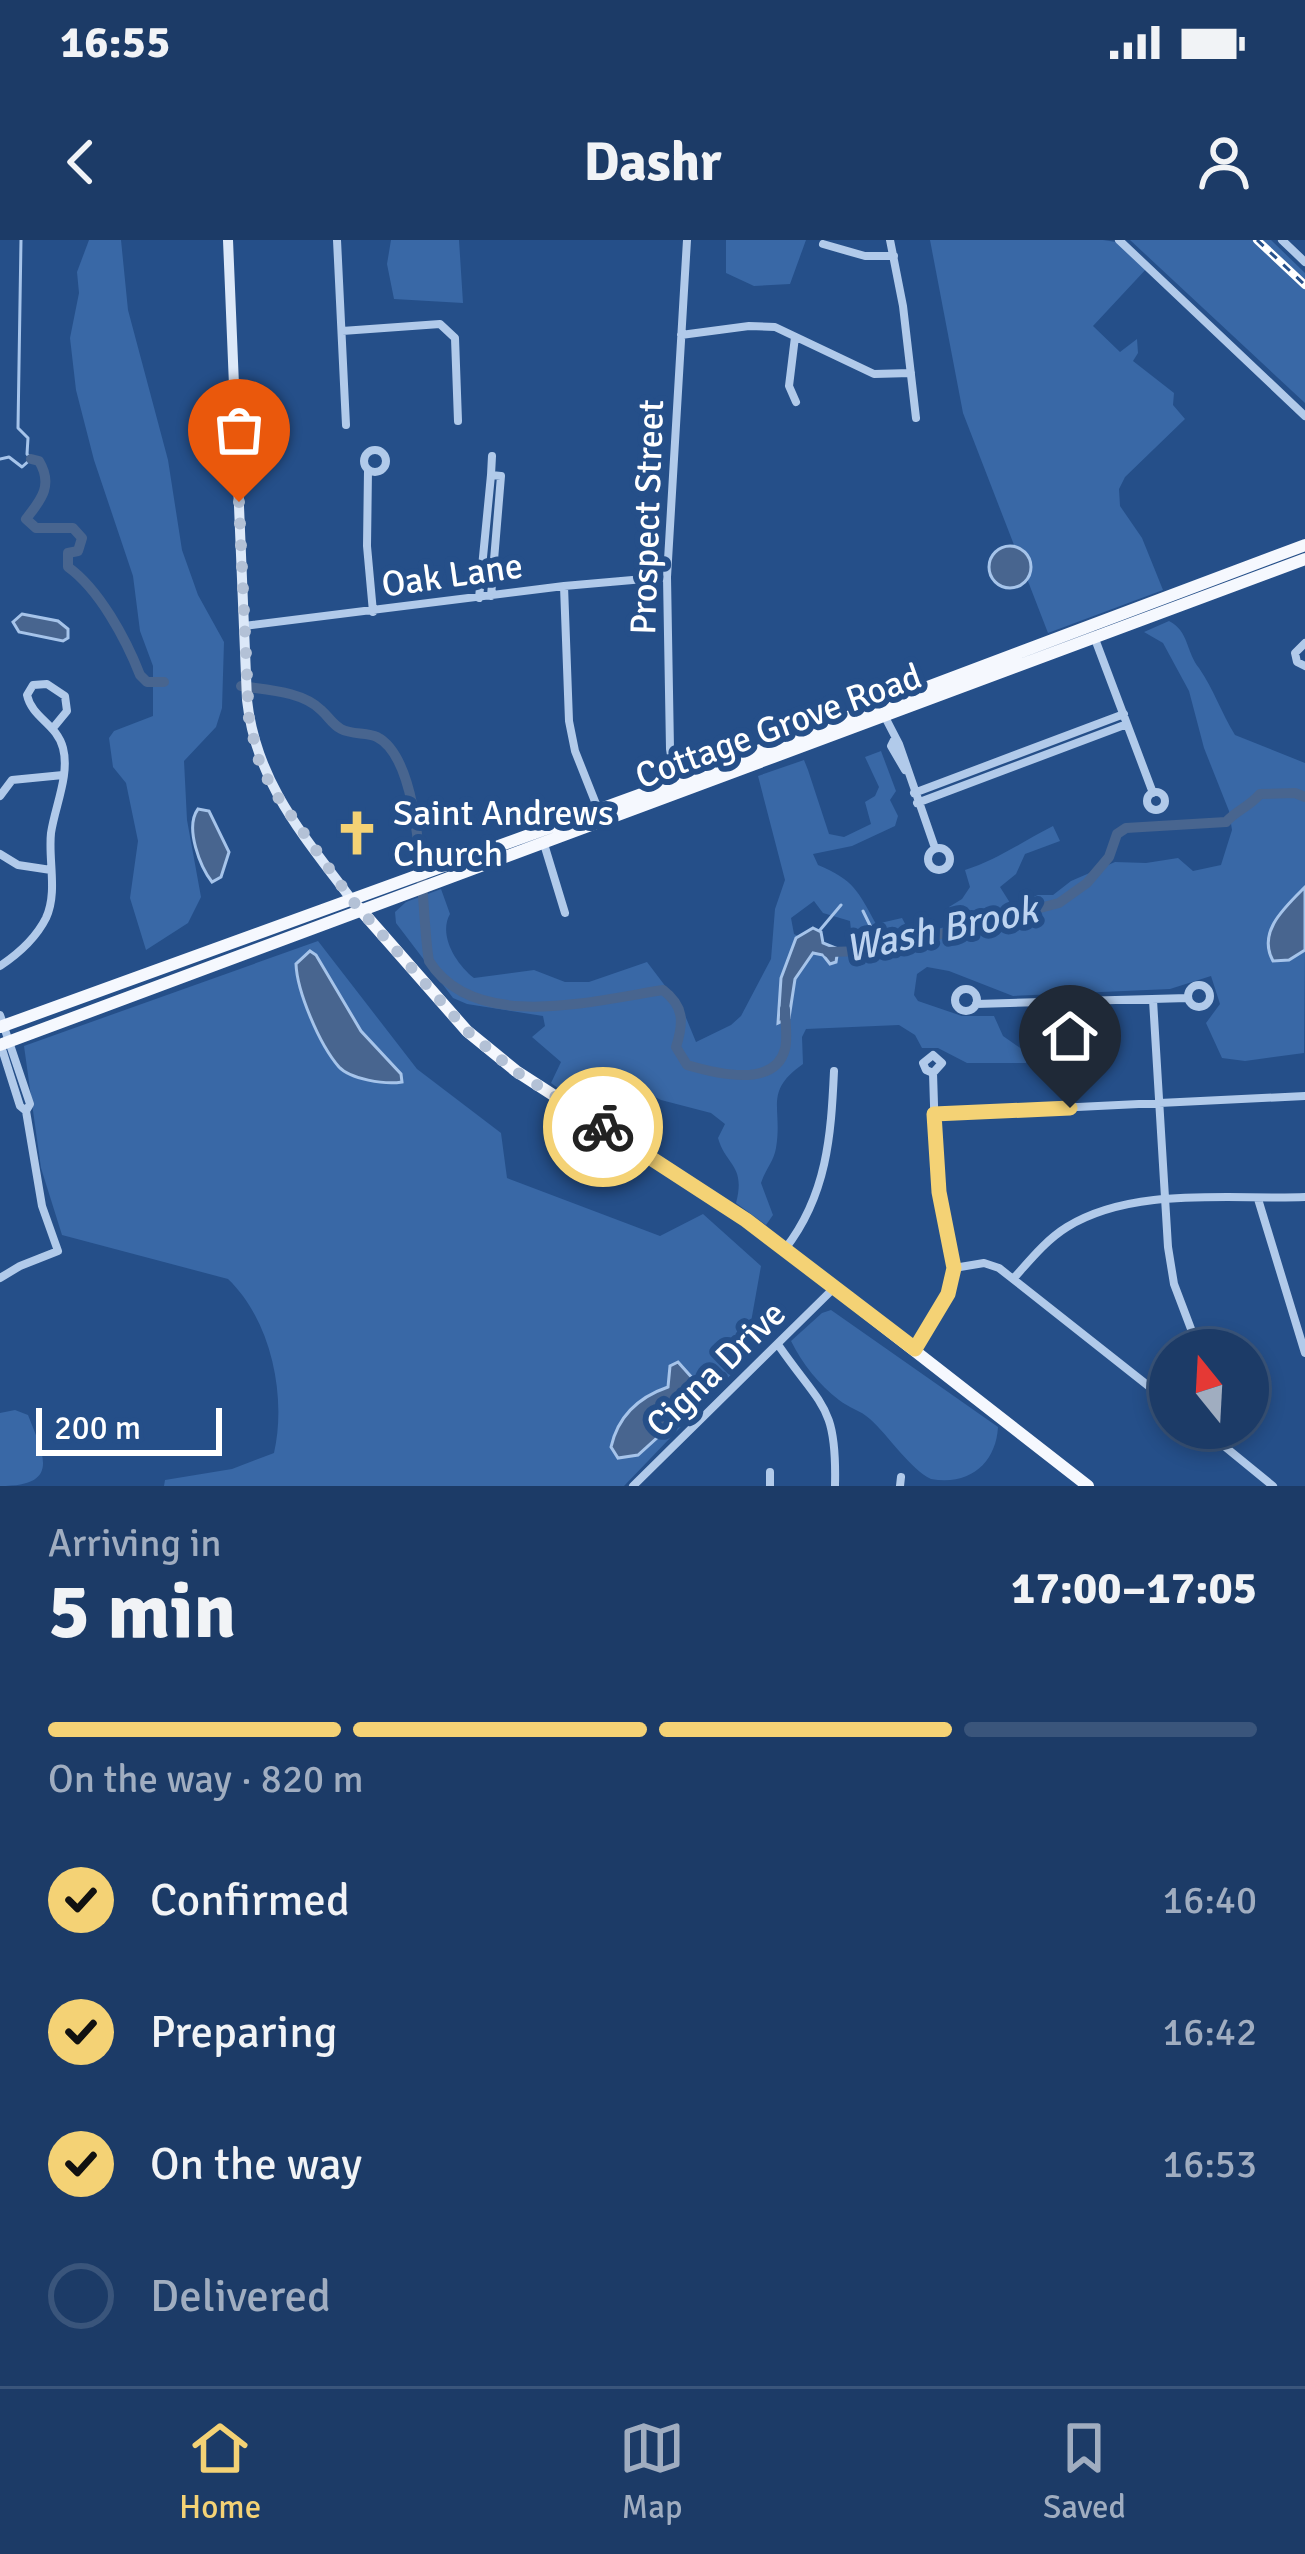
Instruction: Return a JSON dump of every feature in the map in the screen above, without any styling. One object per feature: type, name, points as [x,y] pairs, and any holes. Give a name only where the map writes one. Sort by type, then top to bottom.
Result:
[{"type":"main road","points":[[228,240],[247,700],[252,735],[266,776],[356,905],[467,1031],[515,1071],[712,1195],[1088,1486]]},
{"type":"main road","name":"Cottage Grove Road","points":[[882,711],[1095,639],[1305,545]]},
{"type":"main road","name":"Cottage Grove Road","points":[[422,880],[544,844],[882,711],[1305,559]]},
{"type":"main road","name":"Cottage Grove Road","points":[[3,1035],[219,965],[356,905],[598,810],[677,788]]},
{"type":"main road","name":"Cottage Grove Road","points":[[3,1035],[220,947],[356,905]]},
{"type":"main road","points":[[219,965],[220,947]]},
{"type":"street","points":[[337,240],[346,425]]},
{"type":"street","name":"Prospect Street","points":[[677,788],[670,749],[667,578],[687,240]]},
{"type":"street","points":[[890,240],[916,418]]},
{"type":"street","points":[[1119,240],[1305,416]]},
{"type":"street","points":[[1282,240],[1305,262]]},
{"type":"street","points":[[823,244],[865,256],[893,256]]},
{"type":"street","points":[[342,331],[440,324],[449,328],[455,338],[458,421]]},
{"type":"street","points":[[681,335],[762,326],[874,374],[911,373]]},
{"type":"street","points":[[795,338],[789,386],[796,402]]},
{"type":"street","points":[[479,598],[492,456]]},
{"type":"street","points":[[368,470],[367,546],[373,612]]},
{"type":"street","points":[[491,475],[502,476],[491,596]]},
{"type":"street","name":"Oak Lane","points":[[244,626],[564,586],[667,578]]},
{"type":"street","points":[[564,586],[568,721],[574,751],[598,810]]},
{"type":"street","points":[[1095,639],[1153,793]]},
{"type":"street","points":[[1305,643],[1295,652],[1297,662],[1305,666]]},
{"type":"street","points":[[0,963],[22,948],[49,912],[51,835],[63,776],[63,748],[53,728],[30,708],[27,695],[33,685],[47,684],[65,696],[67,711],[53,728]]},
{"type":"street","points":[[882,711],[894,740],[891,746],[906,771],[935,848]]},
{"type":"street","points":[[916,798],[1125,719]]},
{"type":"street","points":[[0,796],[12,780],[63,776]]},
{"type":"street","points":[[544,844],[565,913]]},
{"type":"street","points":[[0,854],[18,865],[51,870]]},
{"type":"street","points":[[976,1004],[1188,998]]},
{"type":"street","points":[[1153,1000],[1174,1284],[1190,1329]]},
{"type":"street","points":[[0,1278],[20,1265],[58,1252],[42,1206],[26,1111],[20,1106],[3,1035]]},
{"type":"street","points":[[784,1250],[806,1215],[829,1156],[834,1071]]},
{"type":"street","points":[[915,1349],[948,1294],[954,1268],[938,1180],[933,1073]]},
{"type":"street","points":[[934,1114],[1305,1096]]},
{"type":"street","points":[[1013,1278],[1056,1235],[1079,1220],[1115,1208],[1166,1200],[1305,1196]]},
{"type":"street","points":[[1258,1198],[1305,1353]]},
{"type":"street","points":[[954,1268],[990,1264],[1149,1385]]},
{"type":"street","name":"Cigna Drive","points":[[634,1486],[834,1288]]},
{"type":"street","points":[[1288,1296],[1305,1295]]},
{"type":"street","points":[[778,1346],[829,1414],[835,1430],[835,1486]]},
{"type":"street","points":[[1228,1449],[1273,1486]]},
{"type":"street","points":[[770,1472],[770,1486]]},
{"type":"shaded area","points":[[89,240],[121,240],[128,310],[168,460],[182,550],[198,595],[224,642],[222,708],[216,727],[184,761],[187,820],[201,897],[188,923],[146,950],[130,898],[138,841],[126,783],[113,767],[109,738],[114,731],[153,716],[153,666],[140,631],[133,576],[76,390],[70,338],[79,293],[77,272]]},
{"type":"shaded area","points":[[391,240],[459,240],[463,303],[394,299],[387,264]]},
{"type":"shaded area","points":[[726,240],[806,240],[790,284],[754,286],[726,273]]},
{"type":"shaded area","points":[[930,240],[1103,240],[1123,243],[1148,267],[1093,326],[1120,352],[1137,339],[1133,361],[1174,393],[1173,405],[1185,419],[1125,477],[1119,489],[1120,506],[1142,538],[1163,590],[1048,633],[963,413]]},
{"type":"shaded area","points":[[1130,240],[1271,240],[1305,273],[1305,403]]},
{"type":"shaded area","points":[[1010,546],[1025,552],[1031,567],[1025,582],[1010,588],[995,582],[989,567],[995,552]]},
{"type":"shaded area","points":[[22,614],[58,621],[68,629],[68,638],[19,632],[13,622]]},
{"type":"shaded area","points":[[1169,621],[1175,625],[1235,735],[1305,763],[1305,887],[1276,919],[1268,947],[1270,958],[1305,950],[1304,1053],[1245,1061],[1222,1058],[1206,1023],[1220,1004],[1211,976],[1170,989],[1013,996],[927,967],[917,974],[914,995],[918,1001],[962,1016],[994,1016],[1003,1036],[1026,1052],[1026,1063],[967,1063],[938,1048],[922,1048],[915,1035],[899,1025],[806,1029],[803,1064],[783,1083],[777,1101],[776,1148],[761,1183],[773,1215],[766,1225],[736,1203],[737,1173],[718,1138],[725,1124],[711,1113],[661,1100],[625,1082],[617,1085],[597,1112],[589,1111],[551,1083],[561,1062],[532,1037],[545,1026],[543,1016],[453,998],[396,923],[395,912],[406,902],[441,889],[450,914],[446,931],[451,949],[474,978],[534,970],[565,982],[589,982],[647,962],[682,1008],[696,1042],[741,1016],[771,959],[775,909],[785,880],[758,776],[804,760],[829,834],[844,837],[871,824],[865,802],[879,787],[865,757],[881,751],[896,791],[890,800],[898,816],[895,826],[852,846],[813,854],[818,865],[854,888],[876,924],[902,918],[912,937],[951,925],[949,907],[970,887],[965,870],[1053,826],[1060,841],[1025,854],[1016,874],[1000,887],[1012,906],[1038,895],[1053,895],[1071,881],[1115,862],[1178,858],[1193,871],[1221,865],[1232,830],[1229,811],[1204,748],[1189,691],[1163,643],[1144,632]],"holes":[[[814,901],[823,913],[850,921],[852,939],[846,952],[828,951],[794,934],[791,918]]]},
{"type":"shaded area","points":[[198,809],[209,811],[229,852],[221,877],[212,882],[193,837]]},
{"type":"shaded area","points":[[1305,887],[1305,950],[1289,960],[1273,961],[1268,940],[1271,930]]},
{"type":"shaded area","points":[[813,928],[821,932],[823,943],[838,949],[836,962],[830,964],[823,955],[813,953],[795,979],[789,1018],[778,1023],[781,978],[796,938]]},
{"type":"shaded area","points":[[318,941],[417,1069],[501,1133],[507,1178],[660,1236],[703,1214],[761,1266],[744,1361],[624,1486],[164,1486],[165,1480],[232,1469],[274,1453],[278,1408],[265,1337],[228,1279],[62,1235],[41,1168],[24,1046]]},
{"type":"shaded area","points":[[310,951],[361,1031],[401,1074],[402,1082],[359,1078],[331,1057],[310,1017],[297,975],[296,964]]},
{"type":"shaded area","points":[[831,1310],[998,1427],[992,1451],[979,1469],[958,1479],[931,1479],[870,1419],[818,1381],[791,1341]]},
{"type":"shaded area","points":[[678,1362],[703,1390],[701,1398],[638,1455],[618,1458],[611,1447],[624,1417],[639,1402],[668,1387],[670,1366]]},
{"type":"shaded area","points":[[15,1410],[28,1415],[43,1466],[32,1481],[0,1486],[0,1413]]},
{"type":"waterway","name":"Wash Brook","points":[[0,459],[9,457],[22,467],[31,459],[28,438],[18,428],[21,240]]},
{"type":"waterway","name":"Wash Brook","points":[[31,459],[39,461],[45,486],[26,519],[36,528],[73,528],[82,538],[78,551],[68,553],[68,567],[110,616],[140,675],[147,682],[164,682]]},
{"type":"waterway","name":"Wash Brook","points":[[241,686],[304,699],[341,729],[377,737],[393,752],[413,806],[429,961],[449,983],[504,1005],[537,1007],[663,990],[678,1008],[681,1022],[676,1047],[687,1065],[727,1074],[757,1074],[779,1062],[786,1045],[785,1009]]},
{"type":"waterway","name":"Wash Brook","points":[[828,952],[866,951],[918,940],[1059,903],[1087,883],[1109,857],[1117,834],[1126,828],[1226,822],[1260,794],[1305,797]]},
{"type":"waterway","points":[[820,930],[841,905]]},
{"type":"waterway","points":[[863,911],[881,948]]},
{"type":"railway","points":[[1257,240],[1305,285]]},
{"type":"way so far","points":[[239,502],[249,720],[260,765],[275,793],[351,899],[467,1031],[515,1071],[603,1127]]},
{"type":"place","name":"Saint Andrews Church","points":[[357,833]]},
{"type":"route","points":[[603,1127],[746,1220],[915,1349],[948,1294],[954,1268],[939,1192],[934,1114],[1070,1108]]}]
